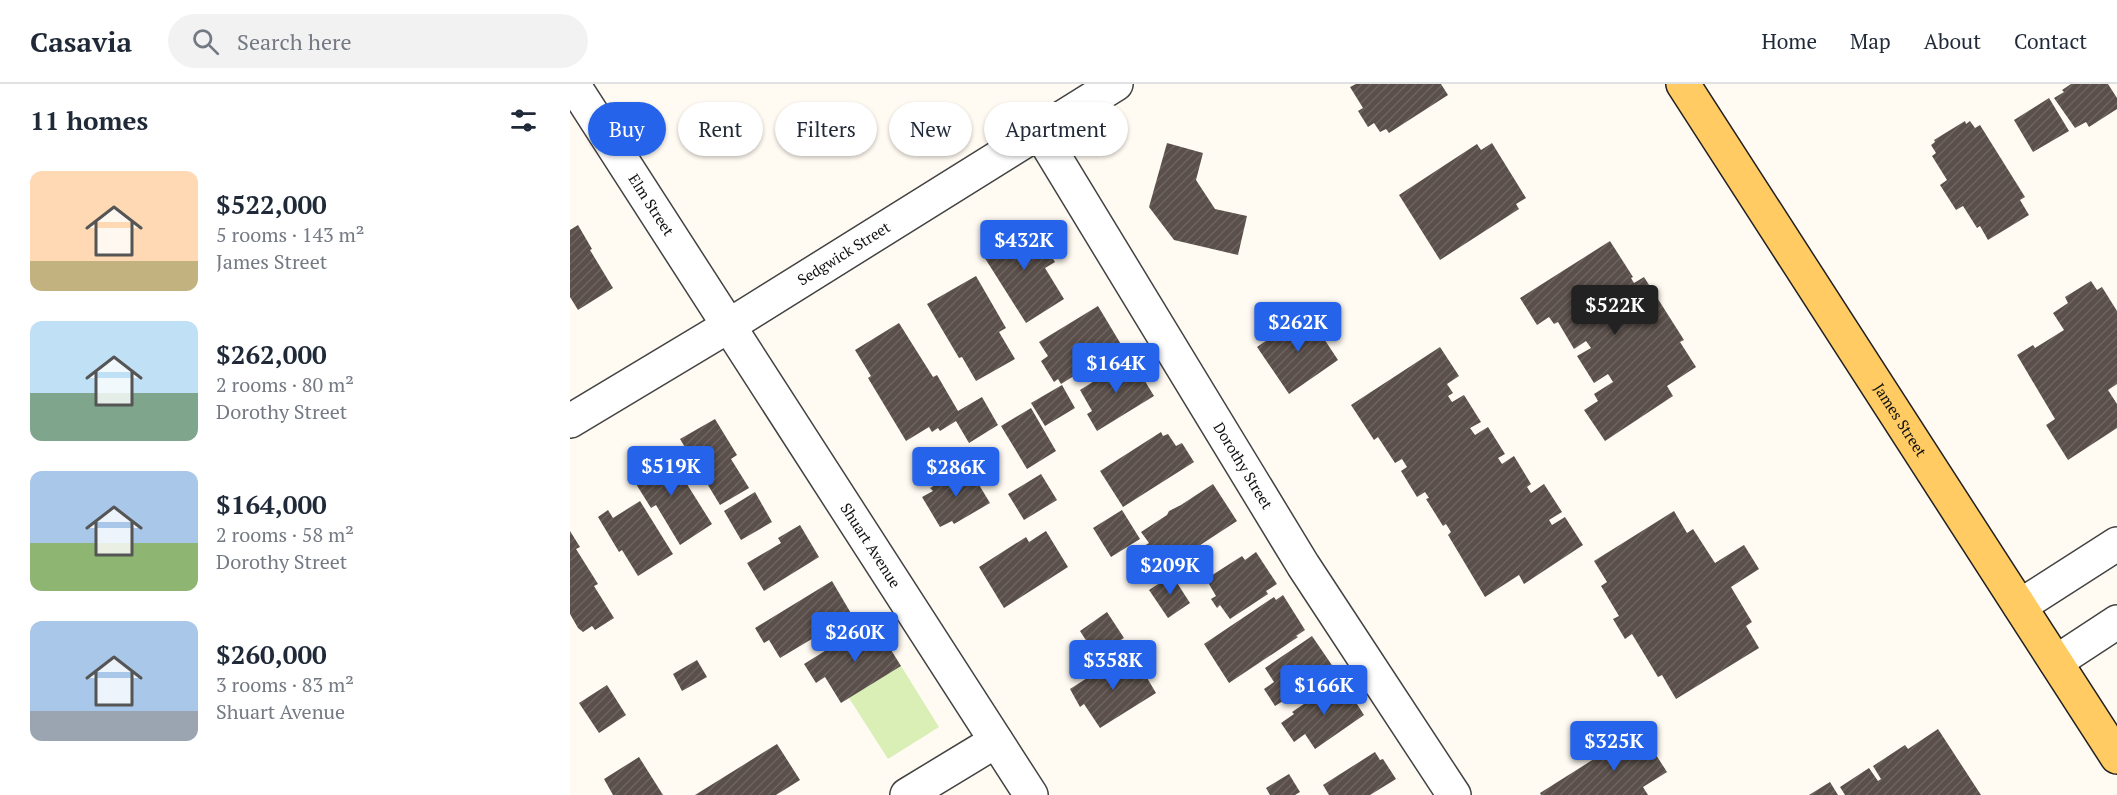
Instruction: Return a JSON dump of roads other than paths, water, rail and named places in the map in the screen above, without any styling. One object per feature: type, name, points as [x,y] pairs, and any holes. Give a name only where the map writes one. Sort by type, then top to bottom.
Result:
[{"type":"main road","name":"James Street","points":[[1683,84],[2117,757]]},
{"type":"street","name":"Elm Street","points":[[573,84],[730,325]]},
{"type":"street","name":"Sedgwick Street","points":[[1087,102],[1116,84]]},
{"type":"street","name":"Sedgwick Street","points":[[570,421],[730,325],[999,156]]},
{"type":"street","name":"Dorothy Street","points":[[1054,156],[1303,565],[1454,795]]},
{"type":"street","name":"Shuart Avenue","points":[[730,325],[1031,795]]},
{"type":"street","points":[[2020,606],[2117,544]]},
{"type":"street","points":[[2055,662],[2117,622]]},
{"type":"street","points":[[907,795],[996,741]]}]
